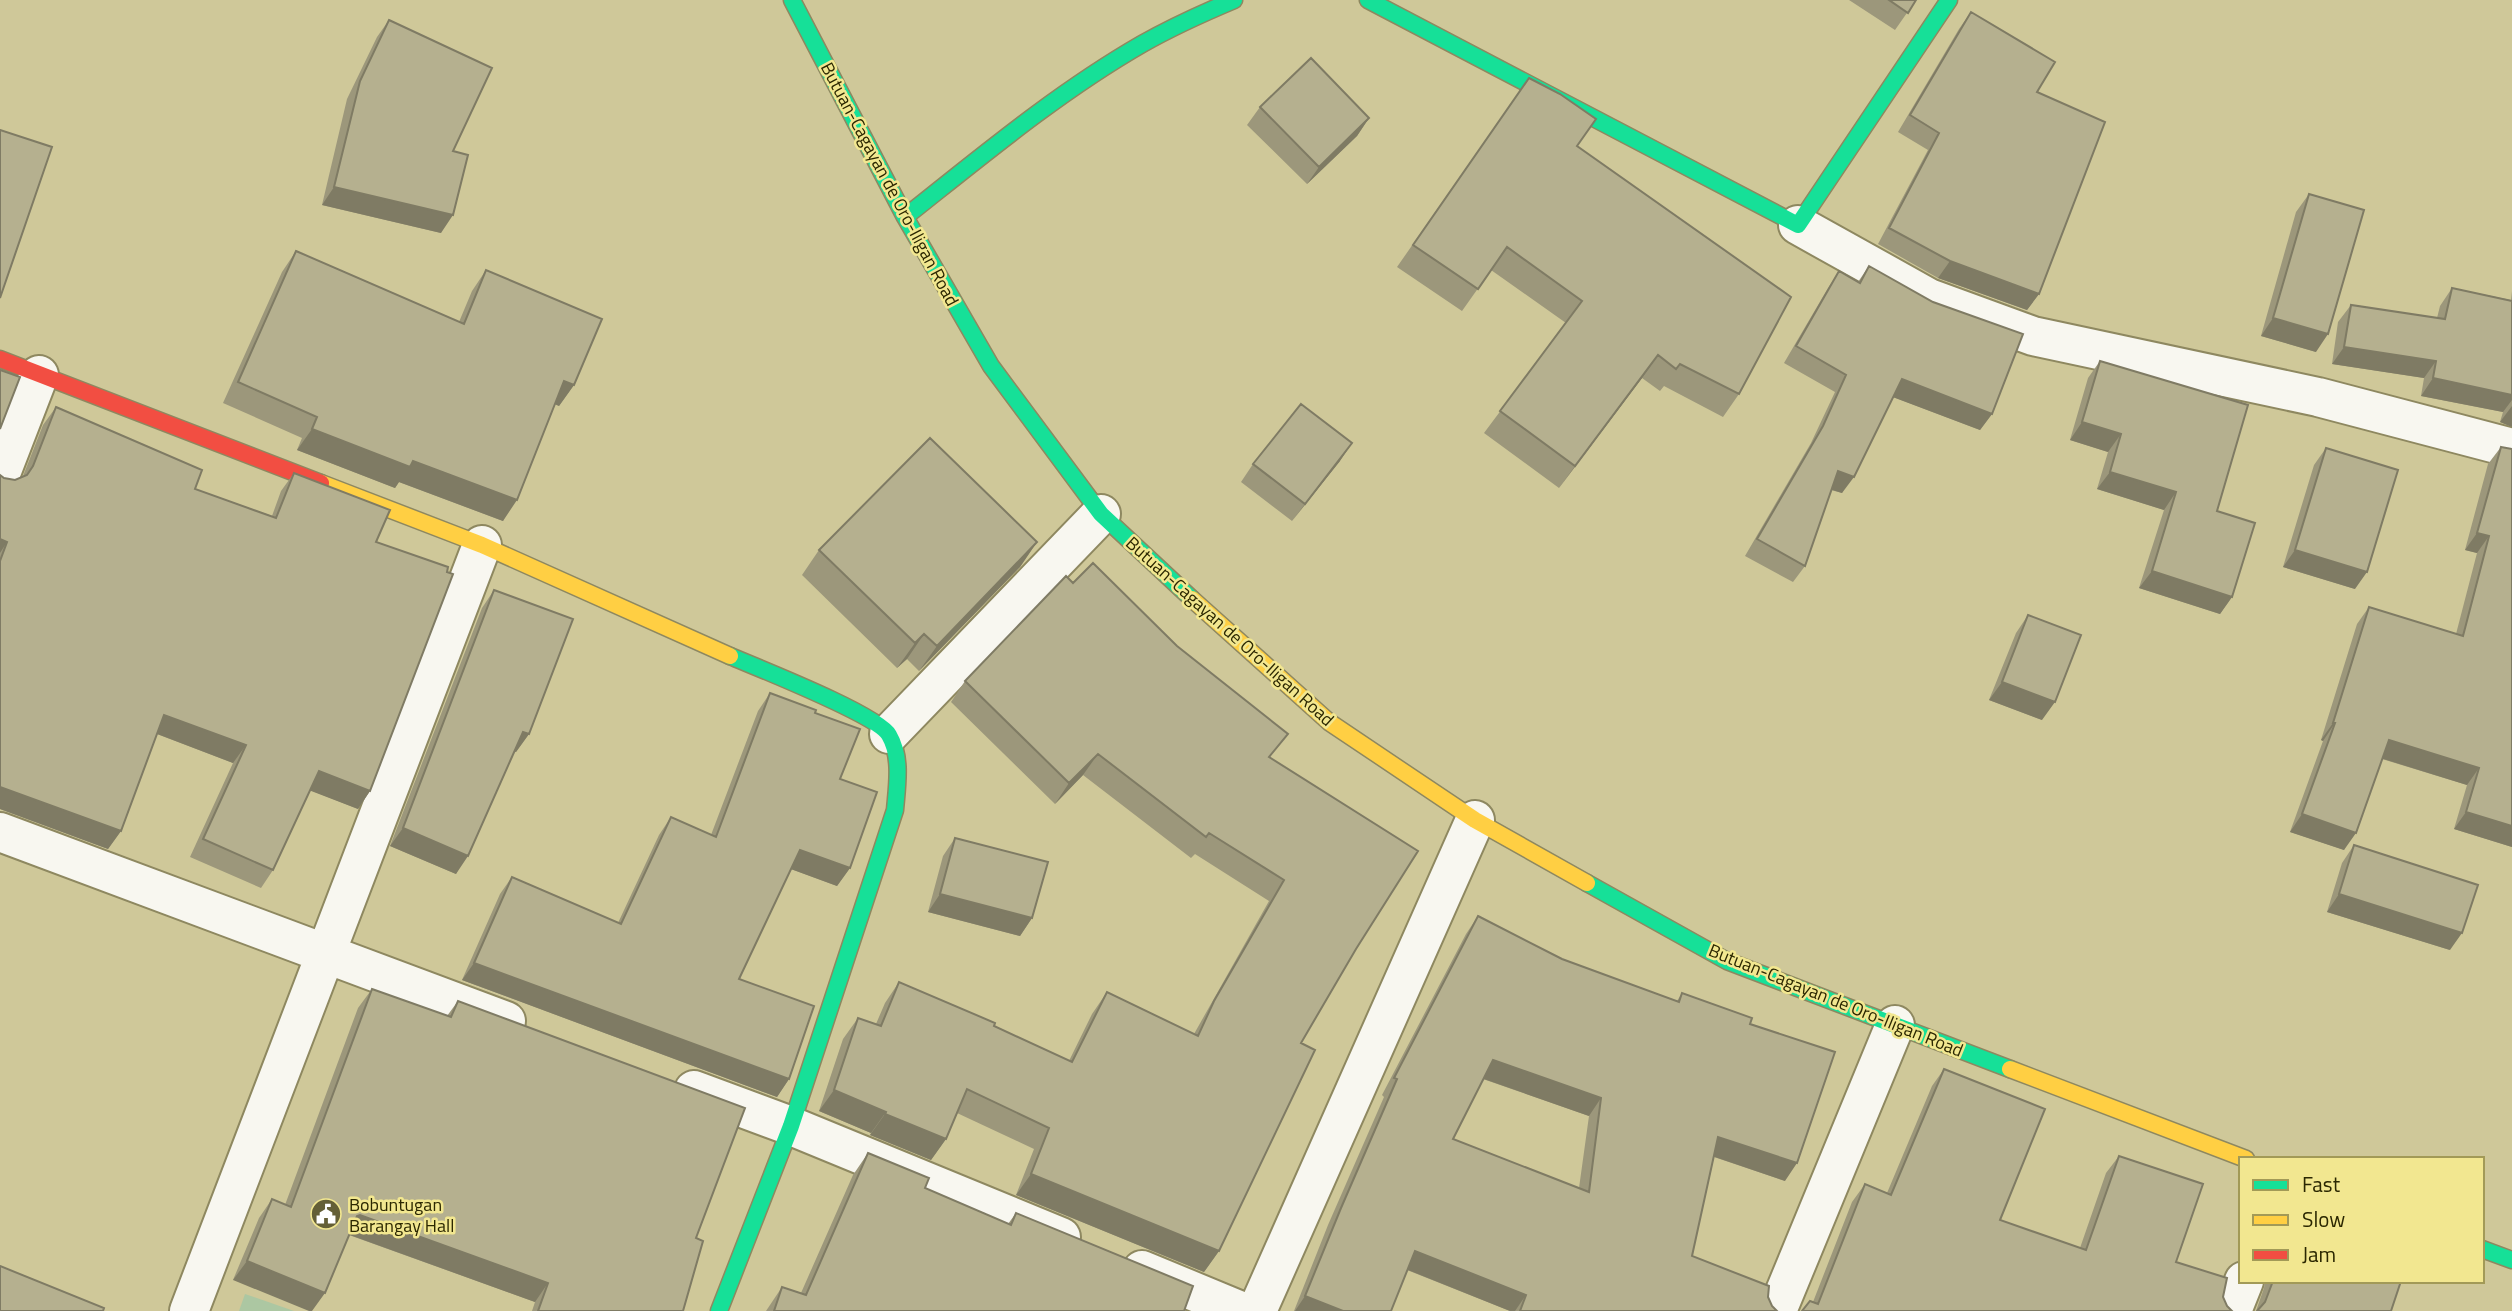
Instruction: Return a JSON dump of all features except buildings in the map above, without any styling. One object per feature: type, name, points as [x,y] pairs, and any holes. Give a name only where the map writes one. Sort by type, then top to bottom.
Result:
[{"type":"main road","name":"Butuan-Cagayan de Oro-Iligan Road","points":[[792,0],[905,216],[991,366],[1101,514],[1136,549],[1329,722],[1475,820],[1727,961],[2241,1157]]},
{"type":"main road","points":[[905,216],[1025,121],[1107,63],[1213,8],[1234,0]]},
{"type":"main road","points":[[1368,0],[1798,225],[1949,0]]},
{"type":"main road","points":[[0,359],[482,545],[861,714],[889,734],[898,764],[895,810],[792,1126],[719,1311]]},
{"type":"main road","points":[[2484,1250],[2512,1260]]},
{"type":"street","points":[[1798,225],[1929,298],[2033,336],[2318,397],[2476,441],[2512,448]]},
{"type":"street","points":[[0,476],[40,375]]},
{"type":"street","points":[[889,734],[1101,514]]},
{"type":"street","points":[[189,1311],[482,545]]},
{"type":"street","points":[[1257,1311],[1475,820]]},
{"type":"street","points":[[0,832],[533,1031]]},
{"type":"street","points":[[1777,1311],[1895,1026]]},
{"type":"street","points":[[662,1079],[792,1126],[1241,1311]]},
{"type":"street","points":[[2232,1311],[2243,1283]]},
{"type":"green space","points":[[245,1294],[294,1311],[239,1311]]},
{"type":"traffic: fast","points":[[792,0],[905,217],[991,366],[1101,514],[1192,599]]},
{"type":"traffic: fast","points":[[905,217],[1020,126],[1080,83],[1153,38],[1234,0]]},
{"type":"traffic: fast","points":[[1368,0],[1798,225],[1949,0]]},
{"type":"traffic: fast","points":[[719,1311],[791,1126],[895,810],[898,772],[893,744],[880,726],[841,704],[730,656]]},
{"type":"traffic: fast","points":[[1587,883],[1727,961],[2010,1069]]},
{"type":"traffic: fast","points":[[2484,1250],[2512,1260]]},
{"type":"traffic: slow","points":[[321,483],[482,545],[730,656]]},
{"type":"traffic: slow","points":[[1192,599],[1329,722],[1475,820],[1587,883]]},
{"type":"traffic: slow","points":[[2010,1069],[2241,1157]]},
{"type":"traffic: jam","points":[[0,359],[321,483]]},
{"type":"place","name":"Bobuntugan Barangay Hall","points":[[326,1214]]}]
